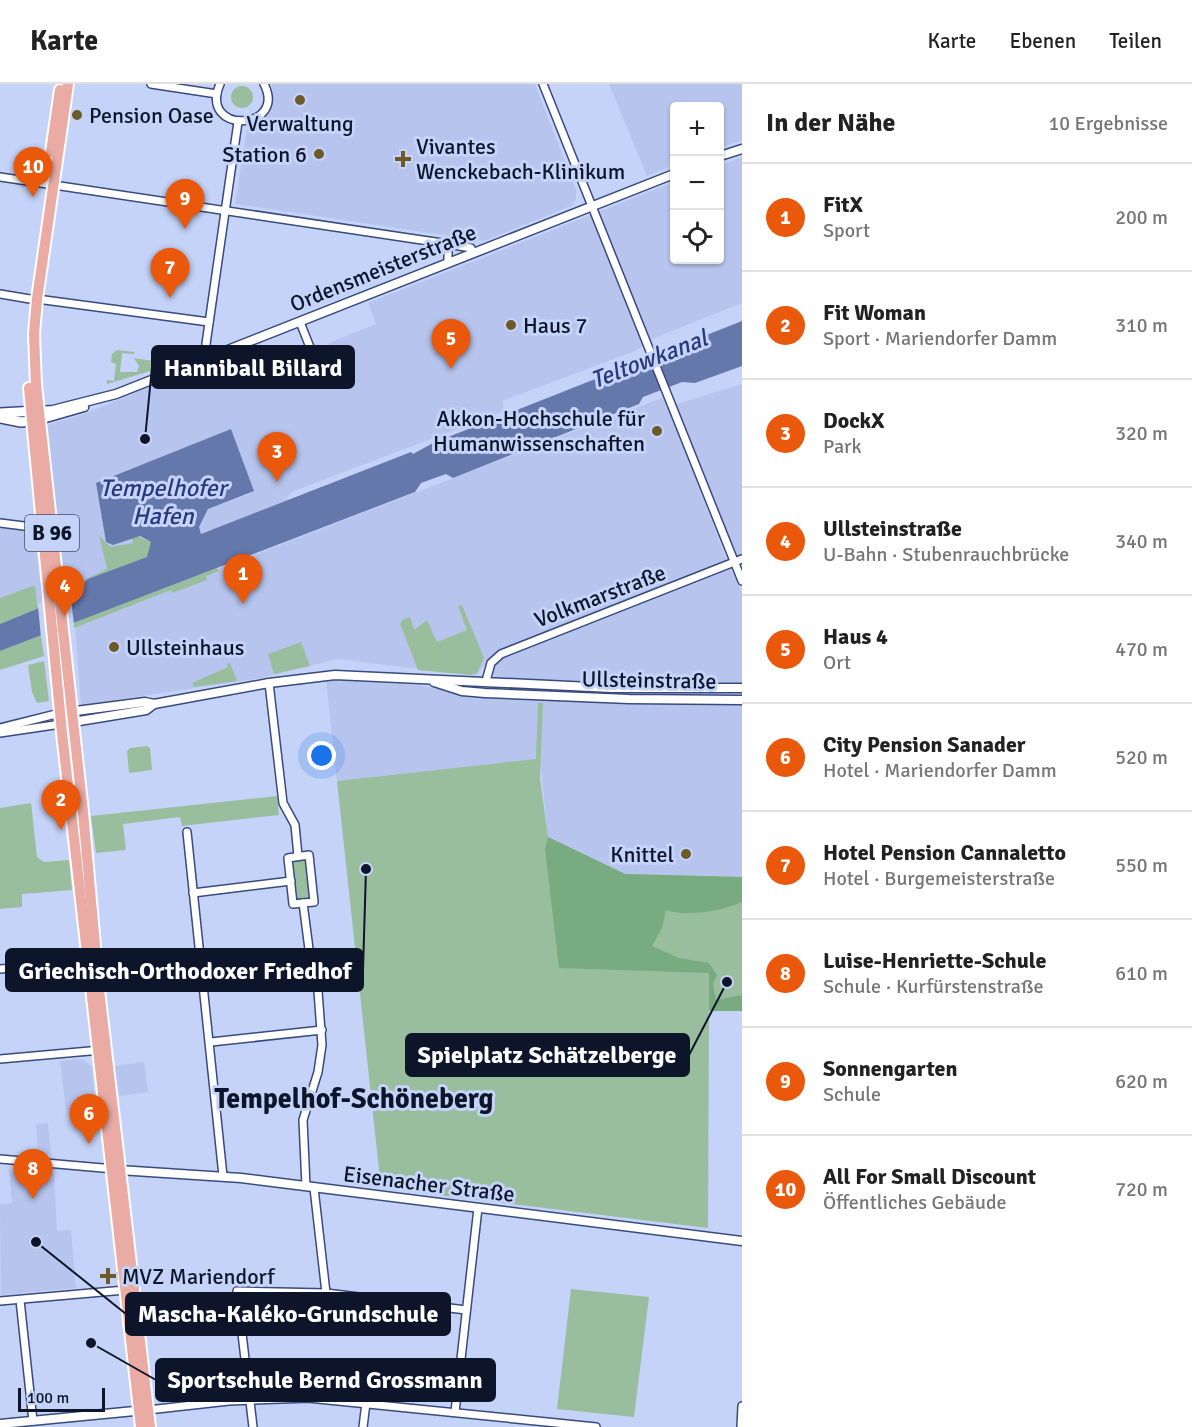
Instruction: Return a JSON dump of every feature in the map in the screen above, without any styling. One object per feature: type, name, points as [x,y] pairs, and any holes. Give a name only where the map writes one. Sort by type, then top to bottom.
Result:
[{"type":"main road","name":"B 96","points":[[53,598],[40,528],[34,416],[34,299],[50,184],[60,84]]},
{"type":"main road","name":"B 96","points":[[50,184],[68,84]]},
{"type":"main road","points":[[0,416],[34,416]]},
{"type":"main road","name":"B 96","points":[[34,416],[92,962],[144,1410],[141,1427]]},
{"type":"main road","name":"B 96","points":[[115,1169],[125,1290],[144,1410],[150,1427]]},
{"type":"street","points":[[153,84],[217,94]]},
{"type":"street","points":[[220,84],[217,94],[218,105],[223,114],[238,122],[256,118],[264,109],[267,94],[264,84]]},
{"type":"street","points":[[543,84],[742,581]]},
{"type":"street","points":[[208,358],[206,352],[238,122]]},
{"type":"street","points":[[724,155],[742,149]]},
{"type":"street","name":"Ordensmeisterstraße","points":[[34,416],[71,412],[670,176]]},
{"type":"street","points":[[0,177],[448,244],[471,248],[473,253]]},
{"type":"street","points":[[448,244],[448,263]]},
{"type":"street","points":[[0,294],[210,322]]},
{"type":"street","points":[[300,321],[318,365]]},
{"type":"street","points":[[0,523],[40,528]]},
{"type":"street","name":"Volkmarstraße","points":[[486,681],[491,663],[501,654],[742,559]]},
{"type":"street","name":"Ullsteinstraße","points":[[0,730],[66,718],[146,710],[154,704],[269,683],[335,675],[555,685],[742,688]]},
{"type":"street","name":"Ullsteinstraße","points":[[425,679],[462,691],[485,693],[742,700]]},
{"type":"street","points":[[485,693],[486,681]]},
{"type":"street","points":[[269,683],[283,802],[295,825],[298,856]]},
{"type":"street","name":"Ullsteinstraße","points":[[555,685],[555,696]]},
{"type":"street","name":"Ullsteinstraße","points":[[0,730],[66,718]]},
{"type":"street","points":[[187,832],[211,1042],[223,1176]]},
{"type":"street","points":[[309,855],[314,902],[293,904],[288,858],[298,856],[309,855]]},
{"type":"street","points":[[193,893],[291,881]]},
{"type":"street","points":[[303,903],[322,1030],[321,1059],[303,1120],[310,1187],[326,1293]]},
{"type":"street","points":[[0,969],[92,962]]},
{"type":"street","points":[[211,1042],[322,1030]]},
{"type":"street","points":[[0,1059],[102,1050]]},
{"type":"street","points":[[0,1159],[115,1169]]},
{"type":"street","name":"Eisenacher Straße","points":[[115,1169],[223,1176],[742,1241]]},
{"type":"street","points":[[455,1412],[478,1208]]},
{"type":"street","points":[[0,1301],[125,1290]]},
{"type":"street","points":[[253,1427],[237,1291],[326,1293],[466,1310]]},
{"type":"street","points":[[21,1300],[33,1421]]},
{"type":"street","points":[[0,1424],[250,1399],[317,1398],[596,1427]]},
{"type":"street","points":[[363,1427],[366,1403]]},
{"type":"street","points":[[741,1427],[742,1406]]},
{"type":"shaded area","name":"Vivantes Wenckebach-Klinikum","points":[[271,84],[535,84],[576,190],[576,199],[571,206],[484,241],[235,204],[247,129],[264,120],[270,111],[273,92]]},
{"type":"shaded area","points":[[609,84],[742,84],[742,140],[724,147],[724,102],[670,102],[670,167],[647,176]]},
{"type":"shaded area","points":[[742,157],[742,303],[657,337],[635,351],[502,401],[505,411],[294,491],[287,497],[288,501],[201,534],[199,527],[208,509],[251,493],[231,430],[97,482],[106,542],[137,536],[147,558],[63,598],[45,428],[47,425],[81,415],[238,351],[254,388],[322,366],[325,362],[322,353],[331,349],[329,343],[376,324],[368,303],[670,184],[670,264],[724,264],[724,164]]},
{"type":"shaded area","points":[[742,384],[742,555],[737,557],[674,405]]},
{"type":"shaded area","points":[[664,397],[727,561],[501,650],[491,657],[476,676],[338,659],[261,678],[81,705],[75,624]]},
{"type":"shaded area","points":[[0,527],[34,532],[43,602],[38,604],[35,585],[0,598]]},
{"type":"shaded area","points":[[730,568],[742,592],[742,684],[599,683],[497,678],[493,674],[494,666],[506,657]]},
{"type":"shaded area","points":[[326,680],[418,685],[461,694],[560,700],[742,704],[742,877],[625,874],[548,837],[540,759],[337,781]]},
{"type":"shaded area","points":[[83,1059],[92,1067],[95,1108],[66,1110],[60,1061]]},
{"type":"shaded area","points":[[144,1062],[148,1092],[119,1096],[115,1066]]},
{"type":"shaded area","points":[[48,1123],[51,1155],[38,1154],[36,1124]]},
{"type":"shaded area","points":[[9,1170],[54,1173],[57,1231],[71,1230],[76,1288],[1,1295],[0,1204],[12,1203]]},
{"type":"green space","points":[[242,86],[250,89],[253,97],[250,105],[242,108],[234,105],[231,97],[234,89]]},
{"type":"green space","points":[[117,350],[135,352],[134,354],[122,353],[120,372],[137,372],[139,366],[134,358],[166,363],[171,354],[174,354],[170,365],[107,384],[107,380],[114,381],[116,364],[111,362],[112,354]]},
{"type":"green space","points":[[99,535],[110,547],[133,543],[132,538],[137,536],[151,542],[152,546],[147,558],[88,579],[71,595],[71,591],[86,579],[107,569]]},
{"type":"green space","points":[[217,568],[219,571],[206,576],[207,580],[173,593],[171,590],[74,628],[74,622]]},
{"type":"green space","points":[[35,585],[38,609],[0,624],[0,598]]},
{"type":"green space","points":[[462,605],[484,658],[477,673],[470,675],[418,670],[400,624],[402,620],[410,617],[414,630],[427,620],[437,642],[467,630],[458,606]]},
{"type":"green space","points":[[41,635],[44,656],[0,670],[0,651]]},
{"type":"green space","points":[[301,642],[310,666],[274,674],[268,654]]},
{"type":"green space","points":[[44,661],[49,701],[37,703],[32,692],[28,665]]},
{"type":"green space","points":[[230,663],[237,681],[194,687],[192,683],[228,667],[227,664]]},
{"type":"green space","points":[[538,703],[543,703],[540,778],[548,837],[625,874],[742,877],[742,1011],[709,1011],[708,1228],[381,1188],[337,781],[536,759]]},
{"type":"green space","points":[[147,746],[150,748],[152,770],[129,773],[127,751],[130,748]]},
{"type":"green space","points":[[277,796],[279,815],[182,826],[180,817],[123,824],[126,850],[96,853],[91,816]]},
{"type":"green space","points":[[31,803],[37,857],[44,862],[69,860],[72,890],[22,894],[22,907],[0,909],[0,808]]},
{"type":"green space","points":[[548,837],[625,874],[742,877],[742,902],[704,912],[684,913],[666,910],[662,928],[652,946],[679,958],[709,963],[717,975],[713,984],[716,1000],[742,995],[742,1011],[709,1011],[709,973],[559,968],[545,849]]},
{"type":"green space","points":[[293,860],[307,861],[311,895],[308,900],[299,901],[295,897],[292,865]]},
{"type":"green space","points":[[571,1289],[649,1297],[634,1417],[557,1409]]},
{"type":"water","points":[[742,321],[742,366],[695,383],[682,382],[643,397],[639,404],[453,478],[446,474],[421,483],[415,492],[0,651],[0,624],[71,595],[88,579],[147,557],[151,542],[140,536],[113,545],[106,542],[96,483],[231,429],[254,491],[208,509],[199,527],[201,534],[411,452],[413,454],[433,443]]},
{"type":"pier","points":[[70,591],[74,625],[41,638],[38,606]]},
{"type":"place","name":"Verwaltung","points":[[300,100]]},
{"type":"place","name":"Pension Oase","points":[[77,115]]},
{"type":"place","name":"Station 6","points":[[319,154]]},
{"type":"place","name":"Vivantes Wenckebach-Klinikum","points":[[403,159]]},
{"type":"place","name":"All For Small Discount","points":[[33,197]]},
{"type":"place","name":"Sonnengarten","points":[[185,229]]},
{"type":"place","name":"Hotel Pension Cannaletto","points":[[170,298]]},
{"type":"place","name":"Haus 7","points":[[511,325]]},
{"type":"place","name":"Haus 4","points":[[451,369]]},
{"type":"place","name":"Akkon-Hochschule für Humanwissenschaften","points":[[657,431]]},
{"type":"place","name":"Hanniball Billard","points":[[145,439]]},
{"type":"place","name":"DockX","points":[[277,482]]},
{"type":"place","name":"FitX","points":[[243,604]]},
{"type":"place","name":"Ullsteinstraße","points":[[65,616]]},
{"type":"place","name":"Ullsteinhaus","points":[[114,647]]},
{"type":"place","name":"Fit Woman","points":[[61,830]]},
{"type":"place","name":"Knittel","points":[[686,854]]},
{"type":"place","name":"Griechisch-Orthodoxer Friedhof","points":[[366,869]]},
{"type":"place","name":"Spielplatz Schätzelberge","points":[[727,982]]},
{"type":"place","name":"City Pension Sanader","points":[[89,1144]]},
{"type":"place","name":"Luise-Henriette-Schule","points":[[33,1199]]},
{"type":"place","name":"Mascha-Kaléko-Grundschule","points":[[36,1242]]},
{"type":"place","name":"MVZ Mariendorf","points":[[108,1276]]},
{"type":"place","name":"Sportschule Bernd Grossmann","points":[[91,1343]]},
{"type":"district","name":"Tempelhof-Schöneberg","points":[[354,1099]]},
{"type":"water label","name":"Teltowkanal","points":[[649,359]]},
{"type":"water label","name":"Tempelhofer Hafen","points":[[163,502]]}]
